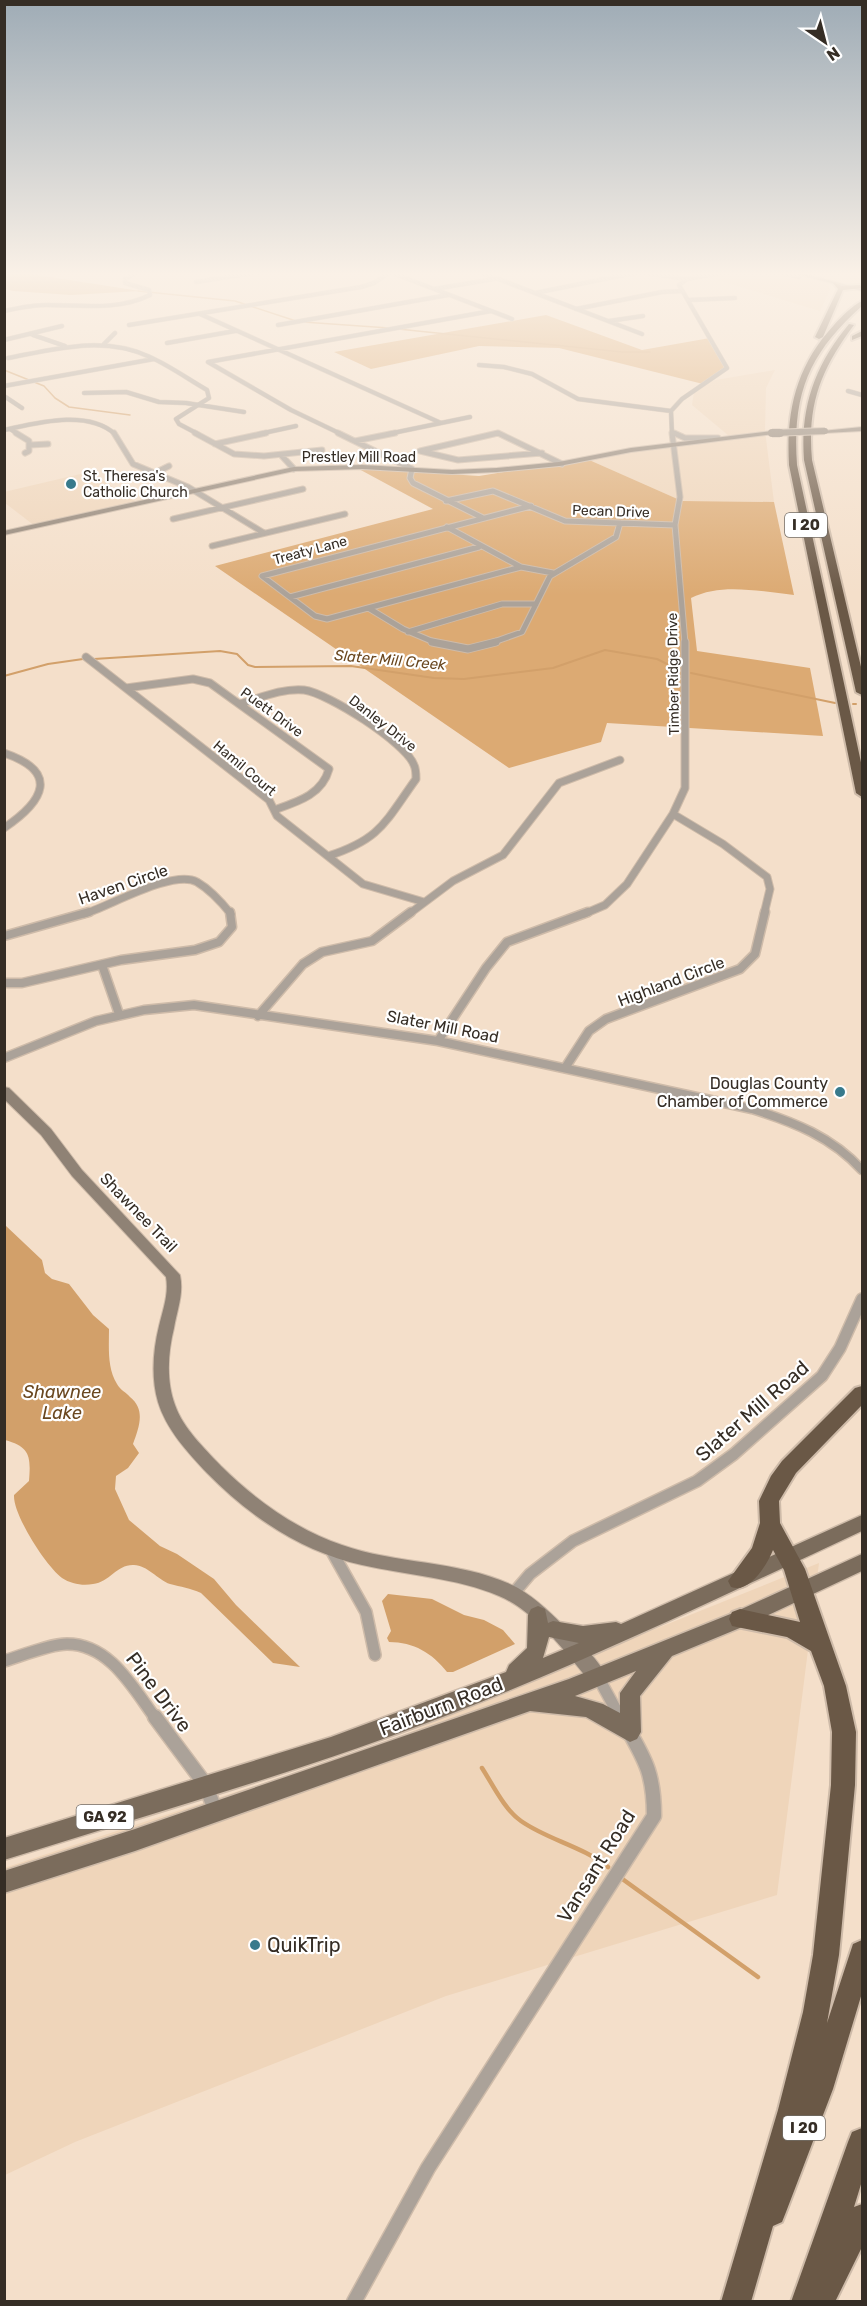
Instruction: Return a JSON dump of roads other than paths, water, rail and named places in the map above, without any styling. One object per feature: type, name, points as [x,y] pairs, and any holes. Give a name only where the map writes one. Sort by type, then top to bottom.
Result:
[{"type":"highway","name":"I 20","points":[[801,380],[791,420],[791,447],[862,793]]},
{"type":"highway","name":"I 20","points":[[816,380],[806,417],[808,460],[862,692]]},
{"type":"highway","points":[[814,384],[818,380]]},
{"type":"highway","points":[[739,1581],[762,1552],[770,1523],[769,1501],[782,1474],[862,1393]]},
{"type":"highway","points":[[737,2301],[792,2110],[816,2012],[826,1955],[841,1820],[844,1754],[841,1708],[789,1558],[770,1523]]},
{"type":"highway","points":[[740,1619],[791,1628],[819,1644]]},
{"type":"highway","name":"I 20","points":[[737,2301],[819,2089],[862,1953]]},
{"type":"highway","points":[[806,2301],[862,2142]]},
{"type":"highway","points":[[819,2301],[862,2217]]},
{"type":"main road","name":"Fairburn Road","points":[[4,1849],[205,1784],[331,1747],[488,1688],[631,1630],[862,1523]]},
{"type":"main road","name":"Fairburn Road","points":[[4,1882],[216,1812],[598,1677],[740,1619],[862,1562]]},
{"type":"main road","points":[[488,1688],[532,1660],[537,1651],[538,1615]]},
{"type":"main road","points":[[553,1630],[583,1635],[631,1630]]},
{"type":"main road","points":[[630,1732],[630,1693],[644,1673],[667,1650]]},
{"type":"main road","points":[[521,1704],[579,1704],[604,1712],[630,1732]]},
{"type":"street","points":[[4,386],[39,380]]},
{"type":"street","points":[[189,380],[207,390],[209,398],[176,419],[179,424],[215,444],[240,455],[322,450]]},
{"type":"street","points":[[237,380],[291,410],[412,469],[410,478],[413,483],[483,518]]},
{"type":"street","points":[[347,380],[441,423]]},
{"type":"street","points":[[542,380],[578,399],[671,411],[682,399],[710,380]]},
{"type":"street","points":[[848,391],[862,395]]},
{"type":"street","points":[[84,393],[126,392],[159,402],[198,404],[244,412]]},
{"type":"street","points":[[4,396],[22,408]]},
{"type":"street","name":"Timber Ridge Drive","points":[[438,1041],[498,950],[507,942],[605,904],[627,884],[673,814],[685,788],[687,772],[684,609],[675,525],[680,497],[671,411]]},
{"type":"street","points":[[73,421],[78,414]]},
{"type":"street","points":[[355,441],[470,417]]},
{"type":"street","points":[[7,429],[46,422],[73,421],[98,424],[110,429],[127,459],[195,491],[264,533]]},
{"type":"street","points":[[215,444],[296,426]]},
{"type":"street","points":[[7,429],[29,441],[30,445]]},
{"type":"street","name":"Prestley Mill Road","points":[[4,533],[294,469],[412,469],[481,472],[562,464],[718,438],[862,429]]},
{"type":"street","name":"Prestley Mill Road","points":[[672,432],[684,438],[718,438]]},
{"type":"street","points":[[542,453],[458,460],[420,451],[498,433],[542,453],[562,464]]},
{"type":"street","points":[[30,445],[48,444]]},
{"type":"street","points":[[25,453],[30,445]]},
{"type":"street","points":[[281,454],[294,469]]},
{"type":"street","points":[[155,473],[169,466]]},
{"type":"street","points":[[173,519],[303,489]]},
{"type":"street","name":"Pecan Drive","points":[[446,501],[493,491],[565,521],[675,525]]},
{"type":"street","name":"Treaty Lane","points":[[521,567],[327,620],[315,616],[262,576],[531,506]]},
{"type":"street","points":[[212,546],[345,513]]},
{"type":"street","points":[[370,609],[408,632],[456,648],[476,647],[522,632],[553,573],[616,537],[619,534],[620,523]]},
{"type":"street","points":[[447,528],[479,547],[521,567],[553,573]]},
{"type":"street","points":[[290,597],[479,547]]},
{"type":"street","points":[[408,632],[502,604],[536,604]]},
{"type":"street","name":"Hamil Court","points":[[86,657],[269,800],[277,816],[363,884],[424,902]]},
{"type":"street","name":"Puett Drive","points":[[126,688],[193,679],[210,683],[329,769],[328,777],[309,798],[274,810]]},
{"type":"street","name":"Danley Drive","points":[[240,704],[276,693],[302,690],[329,697],[408,755],[415,765],[416,779],[375,835],[356,847],[328,856]]},
{"type":"street","points":[[4,753],[27,763],[38,774],[41,783],[40,795],[30,809],[4,828]]},
{"type":"street","points":[[258,1016],[303,964],[322,952],[372,941],[453,881],[503,855],[559,783],[620,760]]},
{"type":"street","name":"Highland Circle","points":[[565,1068],[589,1031],[606,1019],[716,980],[740,969],[755,954],[770,889],[767,877],[723,844],[673,814]]},
{"type":"street","name":"Haven Circle","points":[[4,936],[87,913],[162,883],[183,879],[197,882],[231,913],[232,927],[219,942],[195,950],[102,965],[22,983],[4,983]]},
{"type":"street","points":[[102,965],[119,1014]]},
{"type":"street","name":"Slater Mill Road","points":[[4,1058],[73,1027],[119,1014],[194,1005],[258,1016],[393,1032],[752,1109],[794,1123],[841,1149],[862,1170]]},
{"type":"street","name":"Shawnee Trail","points":[[4,1091],[46,1132],[77,1173],[118,1219],[153,1251],[174,1275],[176,1284],[165,1331],[162,1381],[169,1412],[190,1443],[233,1488],[277,1521],[330,1548]]},
{"type":"street","name":"Slater Mill Road","points":[[513,1594],[525,1577],[560,1550],[607,1523],[699,1480],[727,1460],[822,1376],[842,1345],[862,1299]]},
{"type":"street","points":[[330,1548],[364,1602],[375,1640],[375,1655]]},
{"type":"street","name":"Vansant Road","points":[[330,1548],[439,1573],[513,1594],[578,1653],[598,1677],[648,1766],[654,1786],[654,1816],[428,2168],[354,2301]]},
{"type":"street","name":"Pine Drive","points":[[4,1661],[66,1644],[95,1648],[125,1677],[205,1784],[216,1812]]},
{"type":"water","name":"Shawnee Lake","points":[[5,1225],[42,1260],[45,1273],[52,1279],[69,1284],[93,1315],[109,1329],[109,1357],[114,1378],[120,1388],[135,1402],[140,1413],[133,1444],[139,1453],[128,1468],[116,1476],[115,1489],[129,1520],[160,1546],[177,1554],[214,1579],[236,1605],[300,1667],[273,1663],[201,1593],[170,1584],[143,1567],[128,1565],[99,1583],[77,1584],[69,1582],[55,1572],[40,1552],[15,1504],[14,1495],[29,1481],[29,1459],[24,1449],[5,1440]]},
{"type":"water","points":[[388,1594],[432,1599],[464,1615],[484,1620],[503,1630],[515,1644],[453,1672],[447,1672],[435,1659],[422,1650],[406,1644],[389,1642],[387,1638],[391,1631],[382,1601]]},
{"type":"waterway","points":[[28,380],[44,386],[55,398],[69,407],[130,415]]},
{"type":"waterway","name":"Slater Mill Creek","points":[[94,659],[220,651],[237,654],[248,665],[255,667],[351,666],[434,678],[464,679],[553,668],[605,650],[657,659],[681,671]]},
{"type":"waterway","name":"Slater Mill Creek","points":[[4,676],[48,664],[83,659]]},
{"type":"waterway","name":"Slater Mill Creek","points":[[691,673],[835,703]]},
{"type":"waterway","points":[[482,1768],[504,1803],[521,1821],[608,1867]]},
{"type":"waterway","points":[[621,1878],[758,1977]]},
{"type":"place","name":"St. Theresa's Catholic Church","points":[[71,484]]},
{"type":"place","name":"Douglas County Chamber of Commerce","points":[[840,1092]]},
{"type":"place","name":"QuikTrip","points":[[255,1945]]}]
